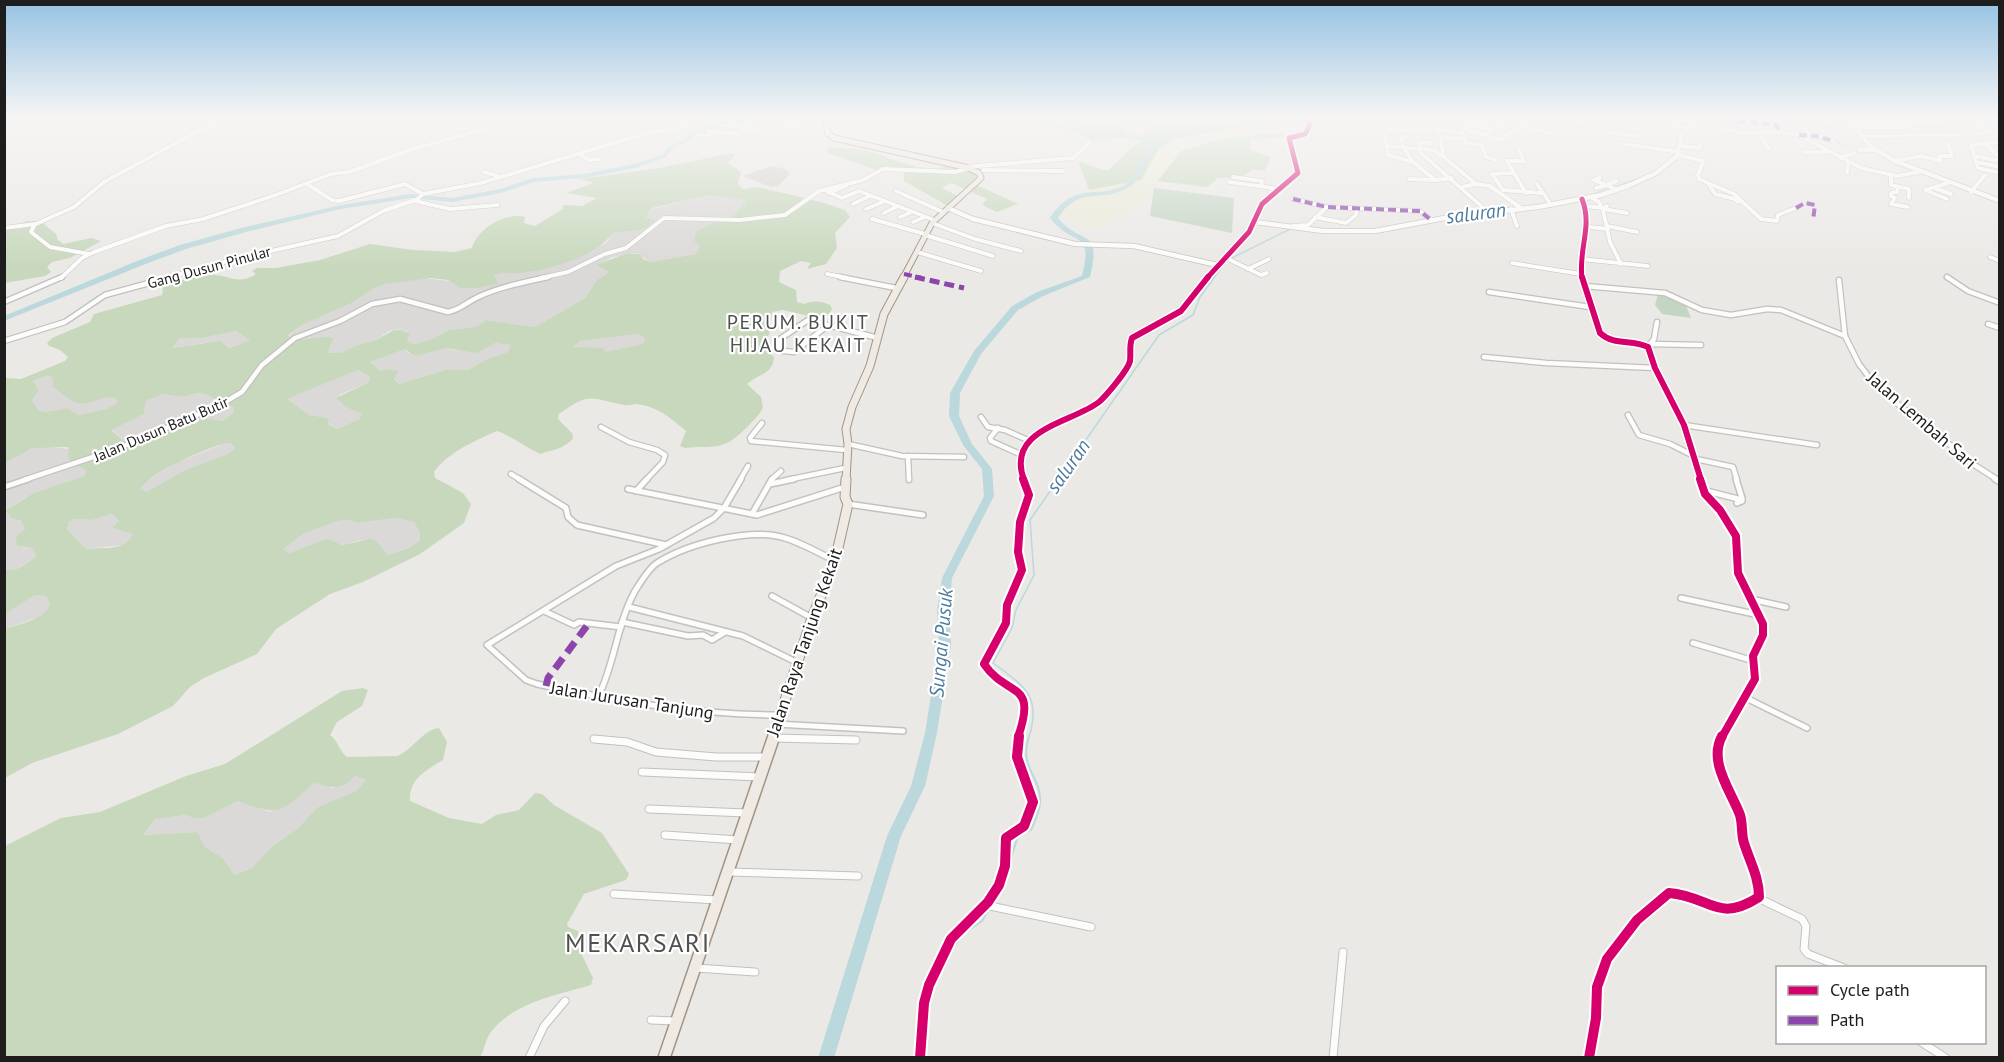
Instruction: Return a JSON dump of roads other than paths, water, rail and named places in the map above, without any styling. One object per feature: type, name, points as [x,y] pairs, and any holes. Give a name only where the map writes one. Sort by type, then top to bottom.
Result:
[{"type":"main road","name":"Jalan Raya Tanjung Kekait","points":[[664,1058],[674,1035],[675,1021],[708,923],[729,872],[796,662],[835,561],[848,504],[845,468],[846,429],[852,407],[870,366],[884,314],[917,252],[930,220],[945,210],[981,178],[981,175],[968,168]]},
{"type":"street","points":[[4,228],[36,224],[74,207],[104,182],[131,168]]},
{"type":"street","points":[[4,302],[61,278],[89,254],[166,226],[207,218],[331,174],[361,168]]},
{"type":"street","points":[[307,184],[335,200],[368,195],[405,184],[422,194],[477,184],[532,168]]},
{"type":"street","points":[[968,168],[974,168]]},
{"type":"street","points":[[968,168],[1063,171]]},
{"type":"street","name":"Jalan Dusun Batu Butir","points":[[4,487],[117,449],[220,405],[242,392],[262,365],[295,338],[340,321],[372,304],[399,299],[448,312],[455,311],[475,298],[502,287],[568,272],[604,254],[628,248],[664,218],[740,220],[785,215],[819,190],[863,180],[880,170],[955,172],[965,171],[968,168]]},
{"type":"street","points":[[920,1058],[923,1048],[924,1002],[928,986],[953,937],[989,906],[1004,875],[1006,838],[1025,824],[1033,802],[1017,756],[1017,738],[1026,717],[1025,705],[1015,688],[986,668],[984,664],[1006,623],[1007,605],[1022,570],[1018,552],[1020,522],[1029,495],[1021,473],[1022,455],[1030,441],[1042,430],[1099,402],[1127,368],[1132,338],[1178,313],[1217,265],[1227,258],[1249,232],[1262,204],[1298,173],[1297,168]]},
{"type":"street","points":[[1421,168],[1436,180]]},
{"type":"street","points":[[1439,168],[1488,211]]},
{"type":"street","points":[[1457,168],[1476,184]]},
{"type":"street","points":[[1510,168],[1526,193]]},
{"type":"street","points":[[1583,202],[1662,168]]},
{"type":"street","points":[[1702,168],[1697,176],[1708,184],[1734,194],[1760,218],[1777,221],[1778,215],[1796,208]]},
{"type":"street","points":[[1846,168],[1846,173]]},
{"type":"street","points":[[1868,168],[1902,176],[1919,172]]},
{"type":"street","points":[[1909,168],[2000,201]]},
{"type":"street","points":[[1979,168],[2000,173]]},
{"type":"street","points":[[483,172],[499,177]]},
{"type":"street","points":[[1513,173],[1492,174],[1503,190],[1542,193]]},
{"type":"street","points":[[1891,174],[1891,185],[1909,189],[1909,198]]},
{"type":"street","points":[[1971,192],[1985,175]]},
{"type":"street","points":[[1233,177],[1262,181],[1261,186]]},
{"type":"street","points":[[1409,179],[1452,178]]},
{"type":"street","points":[[1586,182],[1600,178]]},
{"type":"street","points":[[1594,180],[1613,189]]},
{"type":"street","points":[[1229,182],[1279,189]]},
{"type":"street","points":[[1596,188],[1617,182]]},
{"type":"street","points":[[1892,183],[1913,188]]},
{"type":"street","points":[[1947,199],[1925,190],[1948,183]]},
{"type":"street","points":[[1462,187],[1476,184],[1487,185],[1520,207]]},
{"type":"street","points":[[1537,184],[1550,204]]},
{"type":"street","points":[[1708,184],[1715,195],[1734,198],[1738,202]]},
{"type":"street","points":[[846,186],[827,192],[840,198],[857,191],[975,238],[1021,251]]},
{"type":"street","points":[[1898,187],[1896,193],[1891,193],[1891,196],[1895,198],[1891,204],[1908,207]]},
{"type":"street","points":[[1933,187],[1951,195]]},
{"type":"street","points":[[896,191],[970,218],[1083,245],[1142,247],[1217,265]]},
{"type":"street","name":"Gang Dusun Pinular","points":[[4,340],[65,322],[105,295],[235,259],[335,237],[383,211],[416,199],[422,194]]},
{"type":"street","points":[[853,204],[870,196]]},
{"type":"street","points":[[1591,197],[1605,208],[1610,242],[1621,264]]},
{"type":"street","points":[[416,199],[450,209],[498,205]]},
{"type":"street","points":[[1293,199],[1327,207],[1420,211],[1430,219]]},
{"type":"street","points":[[866,209],[885,201]]},
{"type":"street","points":[[1255,222],[1369,232],[1430,219],[1550,204],[1583,202],[1627,213]]},
{"type":"street","points":[[1583,202],[1589,225],[1581,259],[1581,274],[1596,327],[1606,338],[1648,344],[1701,345]]},
{"type":"street","points":[[424,210],[425,203]]},
{"type":"street","points":[[884,213],[898,206]]},
{"type":"street","points":[[1288,226],[1307,225],[1315,217],[1320,216],[1327,207]]},
{"type":"street","points":[[1315,217],[1347,222],[1356,214],[1357,209]]},
{"type":"street","points":[[1512,209],[1517,226]]},
{"type":"street","points":[[900,217],[912,212]]},
{"type":"street","points":[[872,219],[993,256]]},
{"type":"street","points":[[913,222],[930,220]]},
{"type":"street","points":[[36,224],[31,232],[44,244],[89,254]]},
{"type":"street","points":[[1589,225],[1637,232]]},
{"type":"street","points":[[917,252],[981,271]]},
{"type":"street","points":[[1990,257],[2000,261]]},
{"type":"street","points":[[1227,258],[1261,275],[1267,273]]},
{"type":"street","points":[[1248,269],[1269,259]]},
{"type":"street","points":[[1581,259],[1635,267],[1648,266]]},
{"type":"street","points":[[1634,259],[1635,267]]},
{"type":"street","points":[[1512,263],[1581,274]]},
{"type":"street","points":[[827,274],[897,288]]},
{"type":"street","points":[[1947,278],[1968,291],[2000,303]]},
{"type":"street","points":[[1585,286],[1665,293],[1702,310],[1731,315],[1767,309],[1781,310],[1845,336],[1839,280]]},
{"type":"street","points":[[1489,292],[1590,307]]},
{"type":"street","points":[[826,326],[794,352],[783,351],[778,343],[806,321],[879,338]]},
{"type":"street","points":[[1648,344],[1654,339],[1657,322]]},
{"type":"street","points":[[1988,324],[2000,328]]},
{"type":"street","name":"Jalan Lembah Sari","points":[[1845,336],[1859,364],[1872,381],[1899,405],[1936,432],[1965,459],[2000,482]]},
{"type":"street","points":[[1648,344],[1655,368],[1684,425],[1696,458],[1703,489],[1734,531],[1738,544],[1737,569],[1759,615],[1764,631],[1754,654],[1755,679],[1720,740],[1717,759],[1740,814],[1743,840],[1759,883],[1758,898]]},
{"type":"street","points":[[1484,357],[1655,368]]},
{"type":"street","points":[[1628,415],[1639,435],[1670,444],[1696,458],[1733,467],[1740,501],[1703,489]]},
{"type":"street","points":[[981,417],[987,426],[1030,441]]},
{"type":"street","points":[[762,423],[750,438],[751,441],[847,447],[908,456],[964,457]]},
{"type":"street","points":[[1684,425],[1777,437],[1817,446]]},
{"type":"street","points":[[601,427],[629,442],[665,454],[663,462],[636,491]]},
{"type":"street","points":[[998,428],[990,438],[991,441],[1022,455]]},
{"type":"street","points":[[908,456],[909,481]]},
{"type":"street","points":[[724,508],[748,466]]},
{"type":"street","points":[[770,484],[845,468]]},
{"type":"street","points":[[752,514],[770,484],[781,471]]},
{"type":"street","points":[[511,474],[566,508],[568,517],[577,525],[666,545]]},
{"type":"street","points":[[628,489],[752,514],[764,514],[847,487]]},
{"type":"street","points":[[848,504],[924,515]]},
{"type":"street","name":"Jalan Jurusan Tanjung","points":[[724,508],[711,520],[666,545],[616,566],[489,642],[488,646],[529,682],[566,691],[732,715],[779,715]]},
{"type":"street","points":[[599,695],[609,675],[616,639],[634,591],[652,567],[679,552],[727,536],[754,534],[781,536],[835,561]]},
{"type":"street","points":[[772,596],[812,618]]},
{"type":"street","points":[[1681,597],[1759,615]]},
{"type":"street","points":[[1751,599],[1786,607]]},
{"type":"street","points":[[629,607],[753,640],[796,662]]},
{"type":"street","points":[[544,611],[573,625],[579,621],[622,625],[688,636],[703,635],[712,640],[725,632]]},
{"type":"street","points":[[1693,643],[1754,662]]},
{"type":"street","points":[[1744,697],[1807,728]]},
{"type":"street","points":[[776,724],[903,731]]},
{"type":"street","points":[[772,738],[856,740]]},
{"type":"street","points":[[594,739],[627,742],[656,752],[716,758],[765,757]]},
{"type":"street","points":[[642,772],[760,777]]},
{"type":"street","points":[[649,809],[748,813]]},
{"type":"street","points":[[665,834],[738,840]]},
{"type":"street","points":[[729,872],[858,876]]},
{"type":"street","points":[[1589,1058],[1600,978],[1607,959],[1637,920],[1669,893],[1692,897],[1714,908],[1727,911],[1738,909],[1758,898]]},
{"type":"street","points":[[614,894],[718,900]]},
{"type":"street","points":[[1758,898],[1802,919],[1806,926],[1804,949],[1808,954],[1839,966]]},
{"type":"street","points":[[989,906],[1091,927]]},
{"type":"street","points":[[1332,1058],[1343,952]]},
{"type":"street","points":[[694,968],[755,972]]},
{"type":"street","points":[[529,1058],[544,1026],[565,1001]]},
{"type":"street","points":[[651,1020],[675,1021]]},
{"type":"street","points":[[1924,1044],[1946,1058]]},
{"type":"waterway","points":[[4,319],[145,261],[183,247],[244,230],[341,207],[411,196],[452,200],[501,191],[533,180],[584,176],[628,168]]},
{"type":"waterway","name":"Sungai Pusuk","points":[[826,1058],[894,836],[918,786],[931,733],[945,645],[943,610],[947,578],[989,496],[987,469],[968,445],[954,416],[955,393],[977,353],[1015,308],[1040,294],[1086,277],[1090,260],[1088,243],[1061,227],[1054,218],[1061,206],[1081,195],[1124,188],[1138,176],[1141,168]]},
{"type":"waterway","points":[[1593,194],[1640,178]]},
{"type":"waterway","name":"saluran","points":[[1029,737],[1033,711],[1028,693],[1014,678],[993,663],[1012,628],[1016,610],[1034,575],[1030,520],[1159,335],[1193,315],[1200,297],[1226,261],[1292,228]]},
{"type":"waterway","name":"saluran","points":[[1003,884],[1017,839],[1022,833],[1031,830],[1040,803],[1038,786],[1026,757],[1029,736]]},
{"type":"waterway","name":"saluran","points":[[991,905],[998,893]]},
{"type":"waterway","name":"saluran","points":[[944,961],[963,934],[982,921],[989,909]]},
{"type":"waterway","name":"saluran","points":[[930,994],[939,971]]},
{"type":"waterway","name":"saluran","points":[[924,1058],[926,1016]]},
{"type":"district","name":"PERUM. BUKIT HIJAU KEKAIT","points":[[798,334]]},
{"type":"district","name":"MEKARSARI","points":[[638,942]]}]
